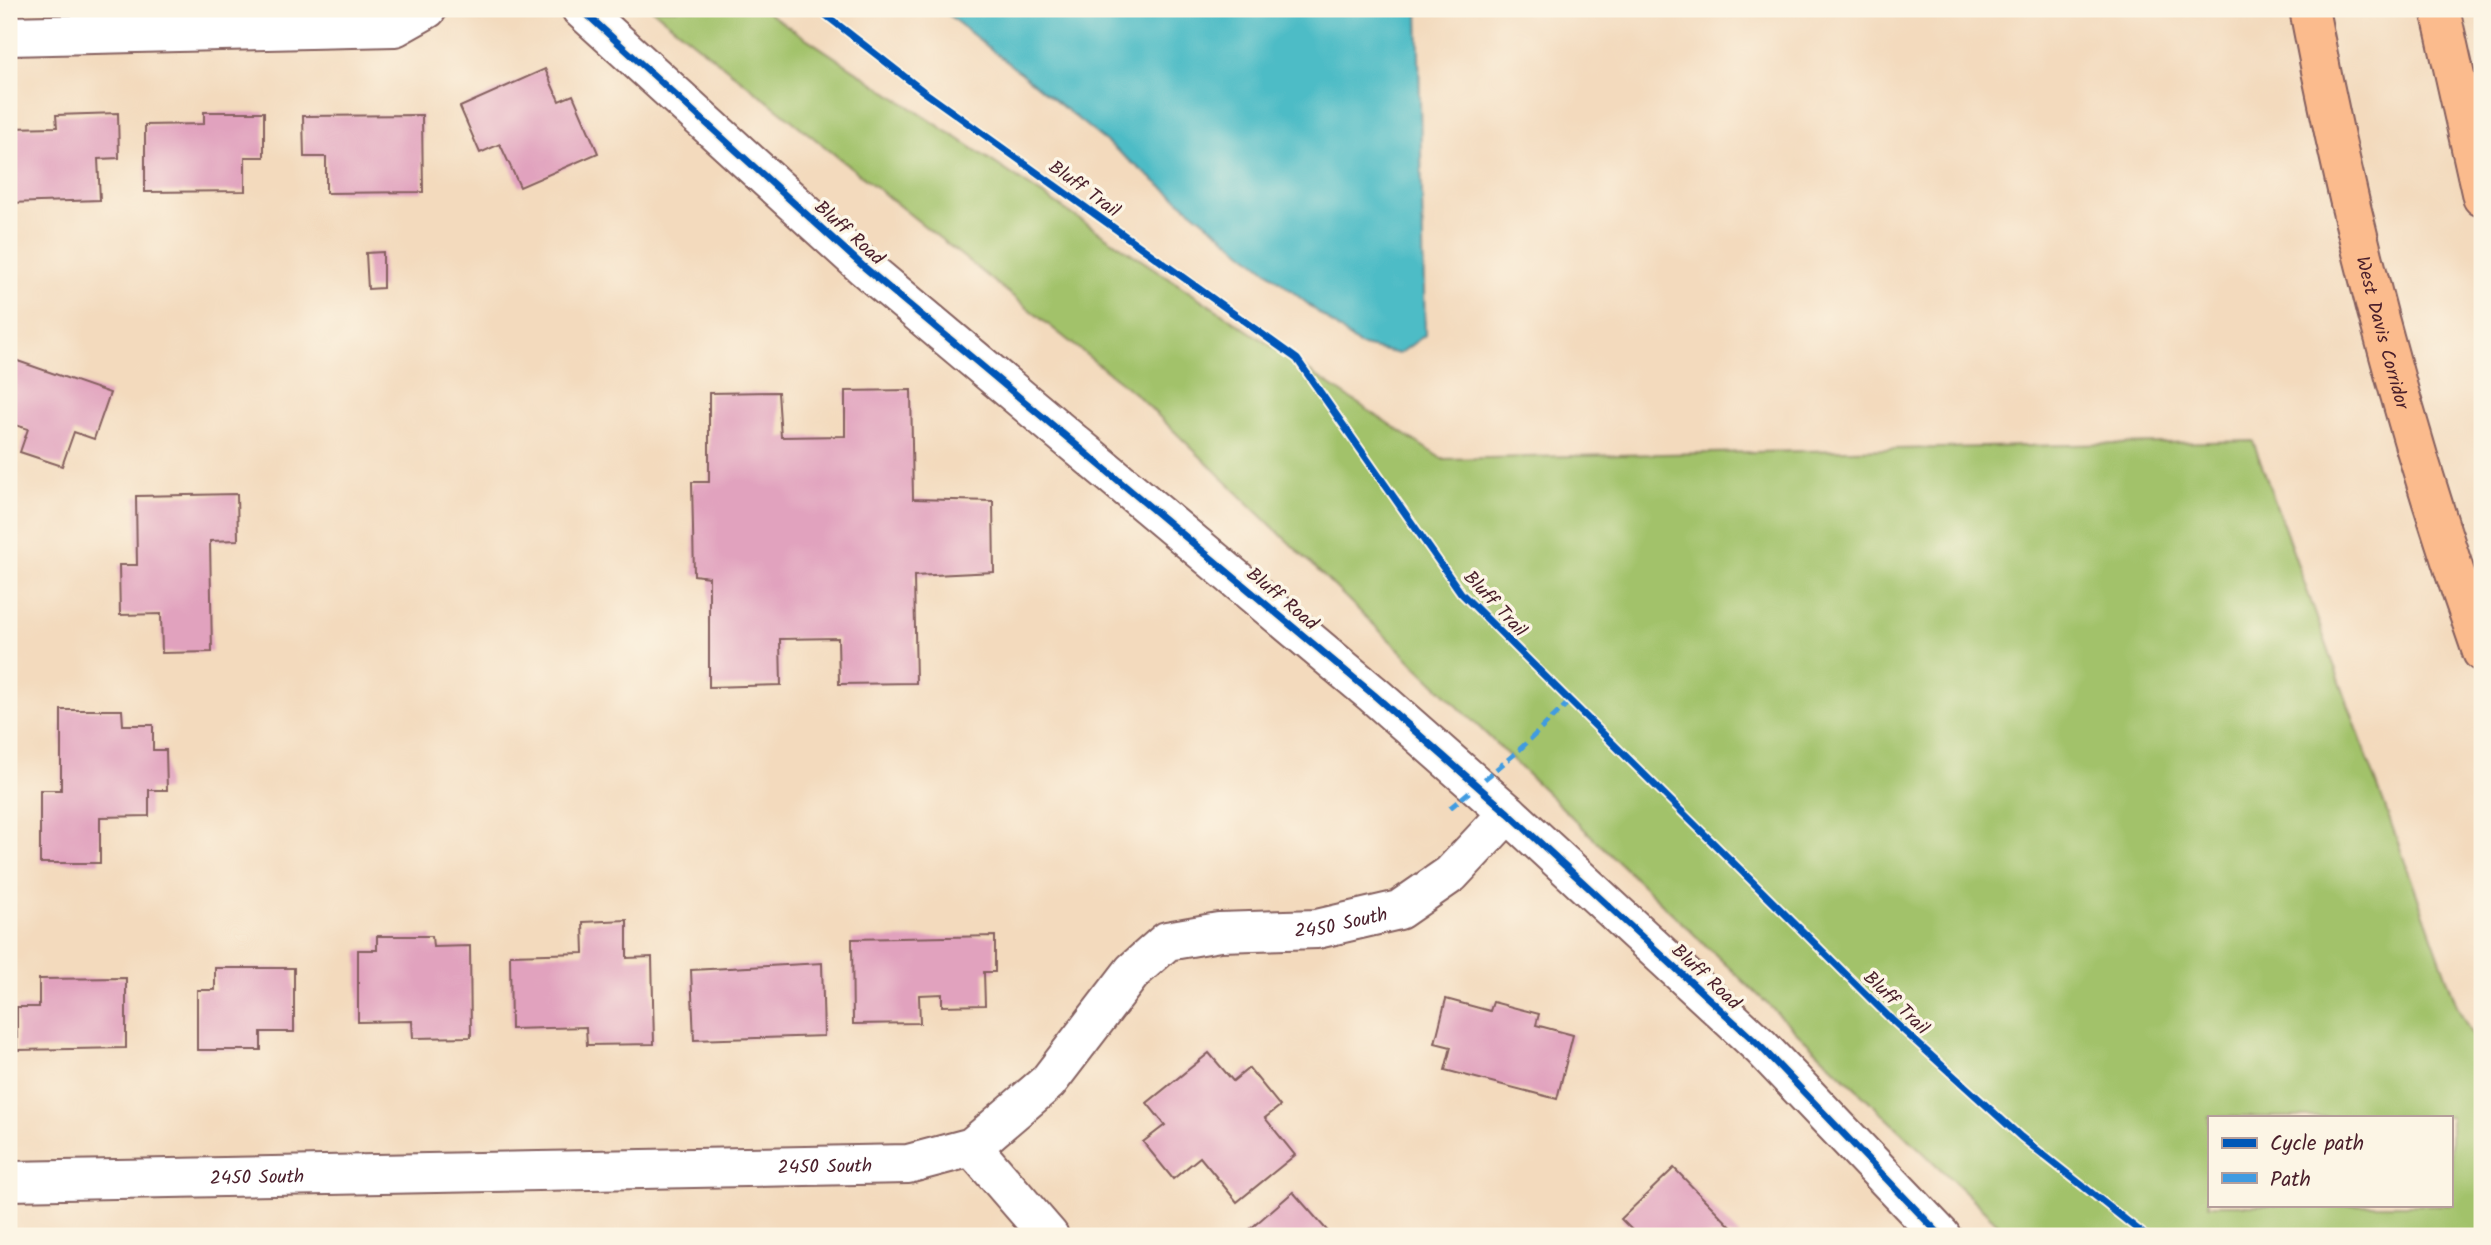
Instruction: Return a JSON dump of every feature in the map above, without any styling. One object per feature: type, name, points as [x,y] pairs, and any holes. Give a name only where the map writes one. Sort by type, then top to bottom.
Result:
[{"type":"highway","name":"West Davis Corridor","points":[[2309,9],[2345,188],[2380,321],[2482,652]]},
{"type":"highway","points":[[2440,9],[2482,197]]},
{"type":"street","points":[[9,36],[395,27],[427,9]]},
{"type":"street","name":"Bluff Road","points":[[581,9],[864,267],[1374,695],[1508,813],[1761,1047],[1941,1236]]},
{"type":"street","name":"2450 South","points":[[9,1181],[908,1164],[972,1147],[1048,1082],[1133,971],[1167,941],[1219,932],[1317,929],[1399,910],[1451,874],[1508,813]]},
{"type":"street","points":[[972,1147],[1049,1236]]},
{"type":"green space","points":[[652,9],[762,9],[1442,459],[2253,441],[2456,1003],[2482,1056],[2482,1236],[2011,1236],[1613,857],[1138,396]]},
{"type":"water","points":[[941,9],[1418,9],[1425,335],[1399,354],[1359,345]]},
{"type":"building","points":[[545,69],[559,101],[573,95],[598,153],[520,187],[500,144],[480,153],[460,107]]},
{"type":"building","points":[[204,112],[264,112],[264,157],[245,157],[245,191],[145,192],[145,125],[204,124]]},
{"type":"building","points":[[118,113],[119,158],[98,159],[100,200],[9,203],[9,128],[57,127],[56,115]]},
{"type":"building","points":[[422,115],[423,192],[326,193],[326,157],[304,157],[303,116]]},
{"type":"building","points":[[383,252],[383,288],[368,289],[366,253]]},
{"type":"building","points":[[9,358],[110,393],[94,439],[74,432],[62,466],[20,452],[28,429],[9,423]]},
{"type":"building","points":[[911,390],[913,499],[993,501],[994,572],[914,576],[916,683],[839,684],[838,638],[780,639],[781,685],[709,687],[709,577],[694,575],[692,482],[709,482],[709,393],[778,392],[781,437],[845,436],[845,391]]},
{"type":"building","points":[[237,494],[238,540],[210,541],[212,652],[162,653],[161,614],[120,615],[119,565],[137,565],[136,496]]},
{"type":"building","points":[[61,710],[122,710],[123,725],[153,725],[153,750],[166,750],[167,790],[149,790],[149,816],[100,817],[100,863],[40,863],[40,790],[61,790]]},
{"type":"building","points":[[627,920],[627,958],[652,957],[654,1044],[587,1045],[586,1027],[511,1029],[510,955],[584,953],[583,922]]},
{"type":"building","points":[[377,936],[432,936],[433,947],[470,946],[471,1037],[413,1038],[412,1021],[358,1022],[358,950],[377,950]]},
{"type":"building","points":[[995,936],[995,972],[984,972],[985,1005],[942,1006],[942,994],[919,995],[920,1023],[853,1024],[852,939]]},
{"type":"building","points":[[822,963],[824,1036],[694,1040],[691,970]]},
{"type":"building","points":[[215,968],[294,968],[294,1032],[261,1032],[261,1050],[197,1050],[197,990],[215,990]]},
{"type":"building","points":[[126,978],[126,1048],[17,1050],[17,1007],[39,1007],[39,979]]},
{"type":"building","points":[[1446,999],[1490,1011],[1493,1002],[1539,1014],[1536,1025],[1573,1035],[1557,1099],[1445,1070],[1451,1047],[1435,1043]]},
{"type":"building","points":[[1209,1053],[1233,1081],[1249,1068],[1280,1106],[1265,1118],[1295,1155],[1237,1202],[1200,1157],[1173,1179],[1143,1142],[1165,1125],[1147,1103]]},
{"type":"building","points":[[1674,1168],[1740,1236],[1638,1236],[1621,1219]]},
{"type":"building","points":[[1293,1192],[1332,1236],[1242,1236]]},
{"type":"marked path","points":[[1450,808],[1517,752],[1570,701]]},
{"type":"cycle path","points":[[581,9],[864,267],[1374,695],[1508,813],[1761,1047],[1941,1236]]},
{"type":"cycle path","name":"Bluff Trail","points":[[818,9],[923,91],[1297,359],[1461,593],[1892,1020],[2021,1137],[2146,1236]]}]
